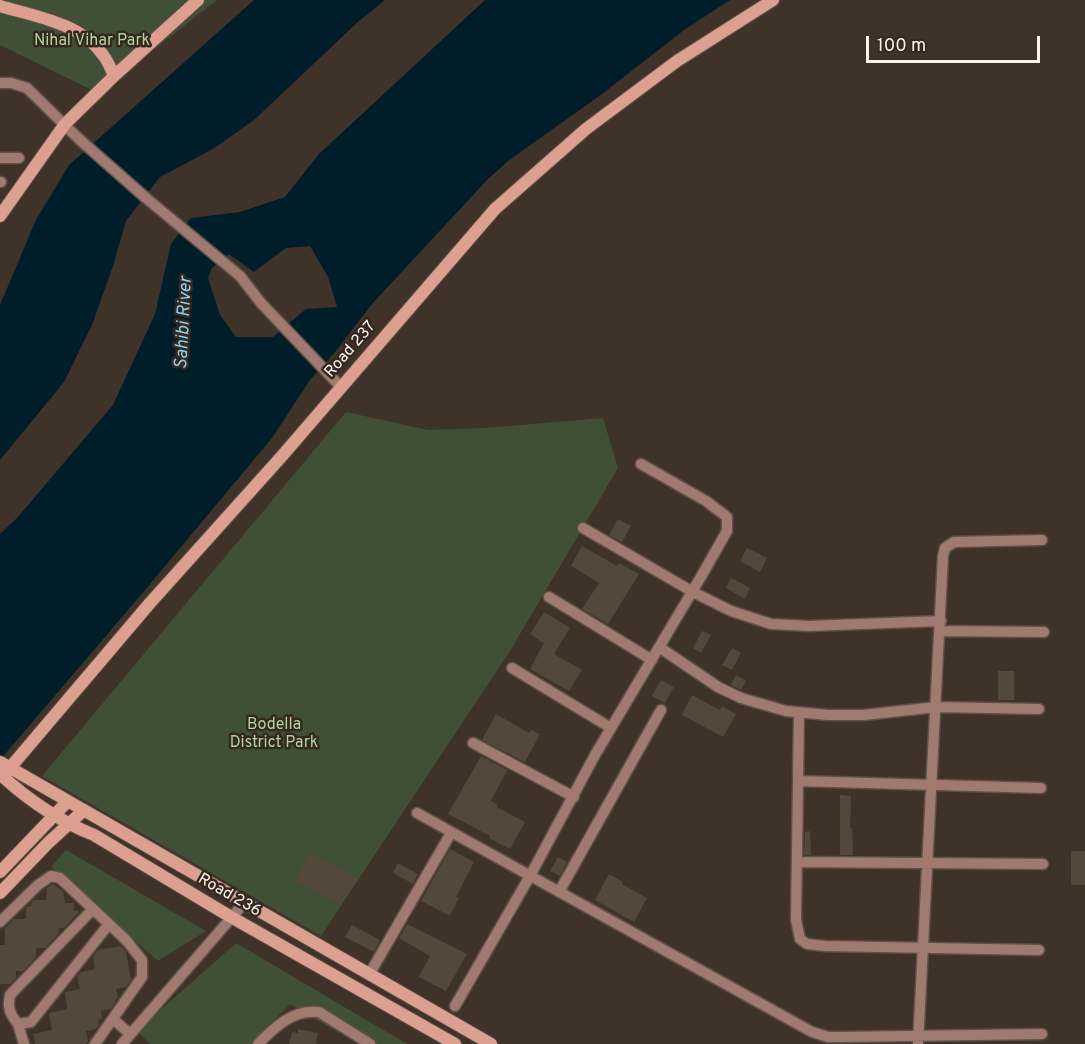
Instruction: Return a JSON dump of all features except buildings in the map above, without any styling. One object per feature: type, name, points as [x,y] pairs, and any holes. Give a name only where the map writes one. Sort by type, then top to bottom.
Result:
[{"type":"street","points":[[0,216],[65,124],[198,0]]},
{"type":"street","name":"Road 237","points":[[3,769],[282,456],[495,208],[586,129],[677,61],[773,0]]},
{"type":"street","points":[[0,6],[70,28],[103,54],[114,76]]},
{"type":"street","points":[[0,83],[11,83],[27,88],[79,139],[240,276],[261,303],[341,387]]},
{"type":"street","points":[[0,158],[19,158]]},
{"type":"street","points":[[455,1006],[611,728],[727,531],[727,517],[706,501],[641,464]]},
{"type":"street","points":[[583,528],[693,592],[731,611],[771,624],[940,626],[1044,632]]},
{"type":"street","points":[[918,1039],[943,556],[945,548],[954,542],[1042,540]]},
{"type":"street","points":[[549,597],[652,660]]},
{"type":"street","points":[[659,647],[694,673],[725,691],[751,701],[799,713],[875,715],[936,707],[1039,709]]},
{"type":"street","points":[[512,668],[611,728]]},
{"type":"street","points":[[559,892],[661,710]]},
{"type":"street","points":[[799,713],[796,920],[800,939],[807,944],[825,946],[923,946],[1039,950]]},
{"type":"street","points":[[473,743],[574,797]]},
{"type":"street","points":[[3,769],[84,810],[491,1044]]},
{"type":"street","name":"Road 236","points":[[3,769],[54,816],[94,835],[231,917],[455,1044]]},
{"type":"street","points":[[798,782],[1041,788]]},
{"type":"street","points":[[0,872],[67,802]]},
{"type":"street","points":[[0,893],[48,843],[84,810]]},
{"type":"street","points":[[417,813],[812,1032],[828,1037],[918,1039],[1042,1035]]},
{"type":"street","points":[[370,974],[451,833]]},
{"type":"street","points":[[797,862],[1042,864]]},
{"type":"street","points":[[0,922],[38,885],[51,876],[60,878],[109,924],[142,960],[142,977],[95,1044]]},
{"type":"street","points":[[113,1018],[127,1040],[245,902]]},
{"type":"street","points":[[24,1044],[18,1024],[10,1014],[8,1004],[10,995],[93,909]]},
{"type":"street","points":[[18,1024],[32,1022],[109,924]]},
{"type":"street","points":[[258,1044],[278,1025],[298,1014],[310,1011],[319,1012],[370,1044]]},
{"type":"green space","name":"Nihal Vihar Park","points":[[0,0],[217,0],[98,93],[0,45]]},
{"type":"green space","name":"Bodella District Park","points":[[346,412],[428,430],[485,428],[603,418],[618,468],[510,651],[321,936],[42,776]]},
{"type":"green space","points":[[66,850],[206,931],[158,961],[51,867]]},
{"type":"green space","points":[[236,943],[407,1044],[358,1044],[290,1004],[251,1044],[150,1044],[137,1031]]},
{"type":"water","points":[[254,0],[385,0],[359,21],[254,120],[213,149],[160,177],[126,221],[92,325],[64,382],[0,460],[0,305],[36,220],[69,165]]},
{"type":"water","name":"Sahibi River","points":[[485,0],[730,0],[684,30],[602,94],[508,161],[487,180],[372,304],[310,380],[272,438],[0,760],[0,534],[17,518],[113,405],[155,314],[171,244],[191,218],[240,212],[285,197],[319,154]],"holes":[[[310,246],[328,277],[337,307],[306,309],[273,337],[236,337],[220,315],[208,278],[212,268],[229,254],[254,272],[286,248]]]}]
